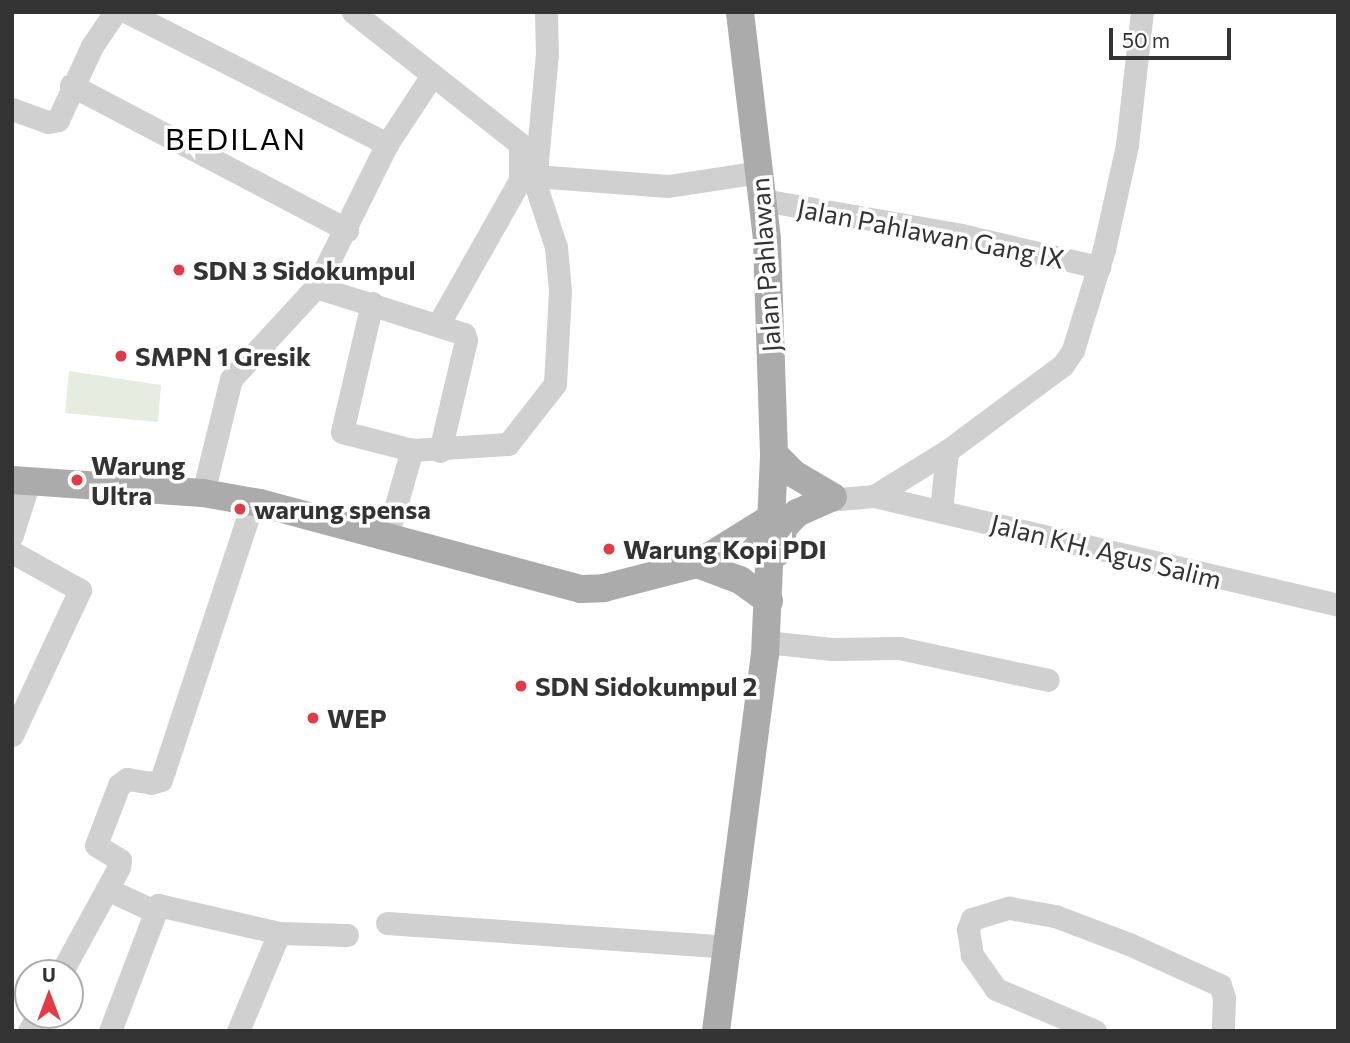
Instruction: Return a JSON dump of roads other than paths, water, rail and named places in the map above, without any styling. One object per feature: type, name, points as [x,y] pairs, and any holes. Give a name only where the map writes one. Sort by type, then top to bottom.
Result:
[{"type":"main road","name":"Jalan Pahlawan","points":[[740,12],[763,200],[774,454],[769,601]]},
{"type":"main road","points":[[697,564],[744,515],[774,454],[794,474],[833,497]]},
{"type":"main road","points":[[21,480],[203,493],[253,502],[581,589],[604,588],[697,564],[771,518]]},
{"type":"main road","points":[[716,1031],[769,601],[784,527],[797,513],[833,497]]},
{"type":"main road","points":[[697,564],[740,580],[769,601]]},
{"type":"street","points":[[12,109],[48,122],[58,120],[71,85],[115,12]]},
{"type":"street","points":[[127,12],[387,144]]},
{"type":"street","points":[[353,12],[430,77],[519,142],[530,180],[557,251],[560,291],[555,384],[508,444],[440,451],[412,450],[342,432],[372,303]]},
{"type":"street","points":[[439,323],[530,180],[547,54],[546,12]]},
{"type":"street","points":[[874,496],[947,452],[1069,358],[1099,267],[1128,145],[1142,12]]},
{"type":"street","points":[[203,493],[231,379],[316,287],[347,230],[387,144],[430,77]]},
{"type":"street","points":[[71,85],[347,230]]},
{"type":"street","points":[[530,180],[668,187],[759,172]]},
{"type":"street","name":"Jalan Pahlawan Gang IX","points":[[763,200],[961,235],[1099,267]]},
{"type":"street","points":[[316,287],[439,323],[464,334],[466,340],[440,451]]},
{"type":"street","points":[[387,536],[412,450]]},
{"type":"street","points":[[941,511],[947,452]]},
{"type":"street","points":[[12,535],[21,480]]},
{"type":"street","name":"Jalan KH. Agus Salim","points":[[771,518],[796,505],[833,497],[874,496],[1338,606]]},
{"type":"street","points":[[69,959],[120,860],[96,845],[122,780],[151,783],[161,779],[253,502]]},
{"type":"street","points":[[12,552],[80,590],[12,735]]},
{"type":"street","points":[[766,642],[832,649],[899,648],[1048,680]]},
{"type":"street","points":[[107,889],[156,912]]},
{"type":"street","points":[[110,1031],[158,905],[279,933],[347,934]]},
{"type":"street","points":[[1095,1031],[996,989],[972,955],[968,929],[972,919],[1009,908],[1055,916],[1129,944],[1220,985],[1224,997],[1223,1031]]},
{"type":"street","points":[[387,923],[727,947]]},
{"type":"street","points":[[238,1031],[279,933]]},
{"type":"place","name":"SDN 3 Sidokumpul","points":[[179,270]]},
{"type":"place","name":"SMPN 1 Gresik","points":[[121,356]]},
{"type":"place","name":"Warung Ultra","points":[[77,480]]},
{"type":"place","name":"warung spensa","points":[[240,509]]},
{"type":"place","name":"Warung Kopi PDI","points":[[609,549]]},
{"type":"place","name":"SDN Sidokumpul 2","points":[[521,686]]},
{"type":"place","name":"WEP","points":[[313,718]]},
{"type":"district","name":"BEDILAN","points":[[236,138]]}]
